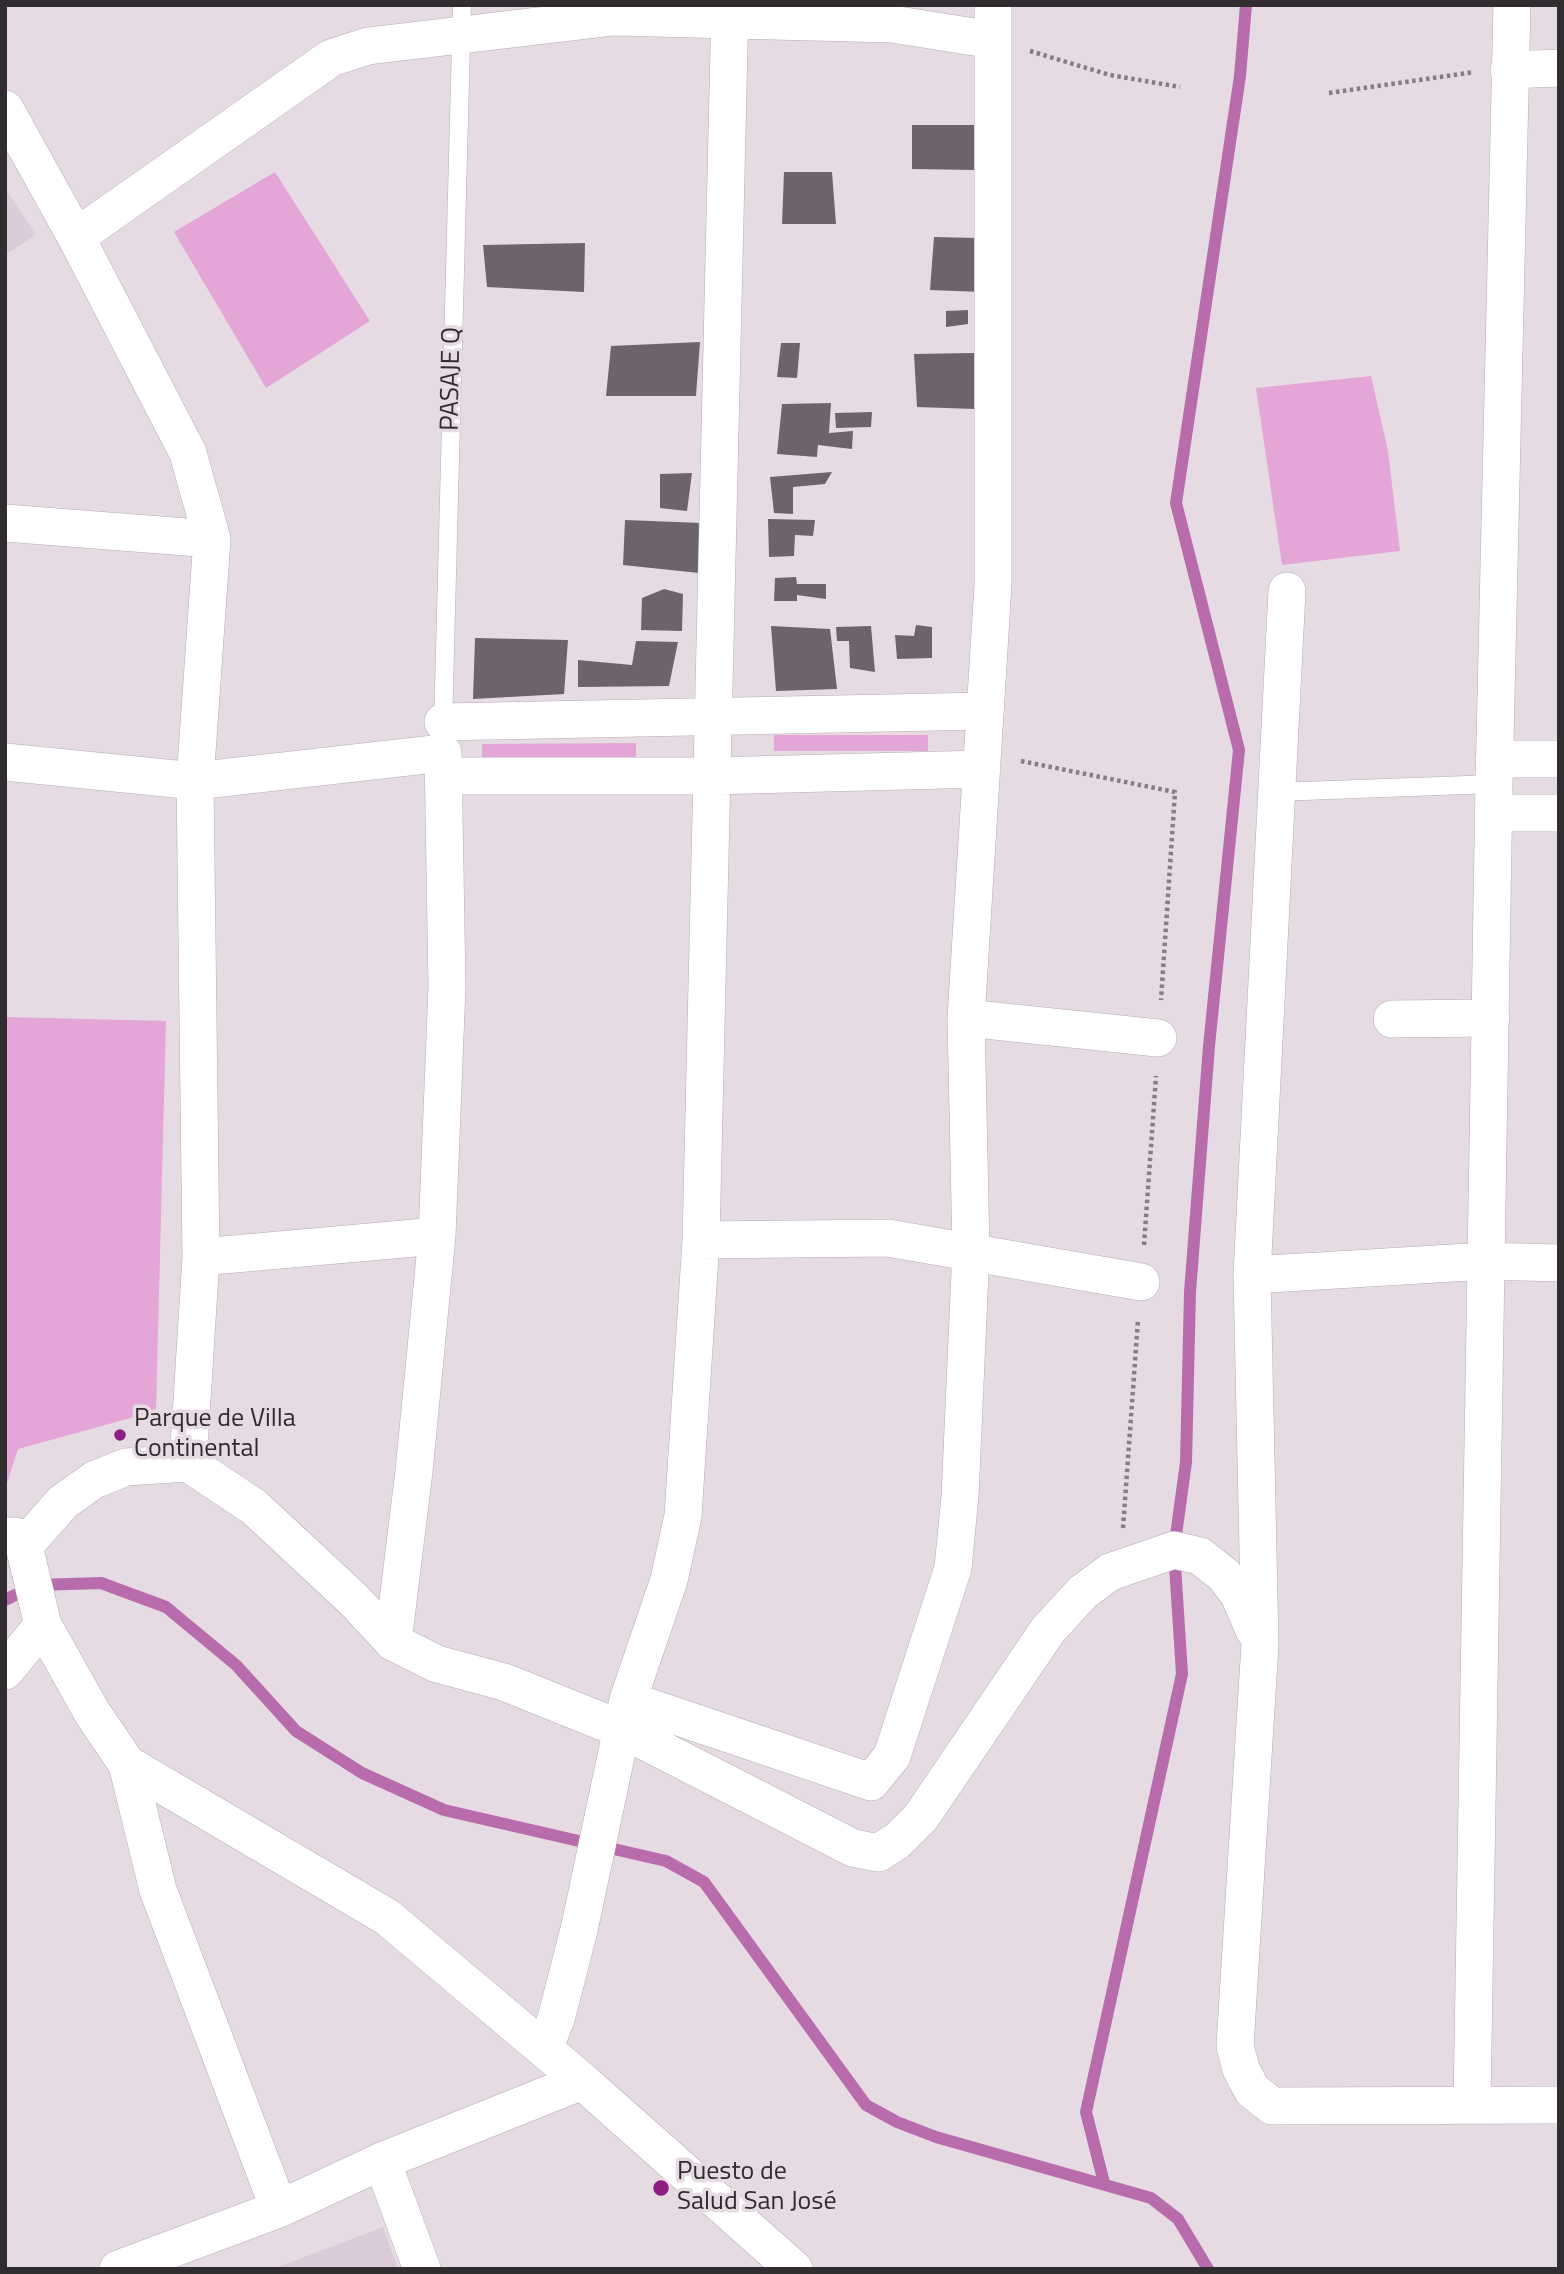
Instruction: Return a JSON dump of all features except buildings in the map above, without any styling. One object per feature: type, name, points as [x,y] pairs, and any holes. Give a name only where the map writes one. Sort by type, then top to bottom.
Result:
[{"type":"street","points":[[1472,2104],[1495,785],[1512,5]]},
{"type":"street","points":[[550,2034],[579,1930],[622,1726],[669,1580],[683,1516],[701,1240],[730,13]]},
{"type":"street","points":[[76,237],[331,58],[461,20],[730,13],[892,24],[993,23],[993,585],[966,1018],[971,1250],[960,1496],[953,1567],[896,1744],[882,1770],[871,1782],[622,1726]]},
{"type":"street","points":[[1509,70],[1559,68]]},
{"type":"street","points":[[5,109],[76,237],[188,453],[212,538],[195,780],[201,1256],[188,1463]]},
{"type":"street","points":[[5,523],[212,538]]},
{"type":"street","points":[[1287,591],[1252,1275],[1260,1644],[1236,2046],[1241,2070],[1252,2090],[1272,2106],[1559,2105]]},
{"type":"street","points":[[5,762],[195,780],[712,717],[985,711]]},
{"type":"street","points":[[443,751],[711,776],[982,761]]},
{"type":"street","points":[[393,1642],[414,1471],[437,1236],[447,987],[443,751]]},
{"type":"street","points":[[1495,785],[1559,758]]},
{"type":"street","points":[[1495,785],[1559,813]]},
{"type":"street","points":[[966,1018],[1158,1038]]},
{"type":"street","points":[[1392,1019],[1491,1018]]},
{"type":"street","points":[[201,1256],[437,1236]]},
{"type":"street","points":[[701,1240],[888,1238],[971,1250],[1141,1282]]},
{"type":"street","points":[[1252,1275],[1486,1261],[1559,1263]]},
{"type":"street","points":[[279,2209],[158,1890],[127,1764],[93,1714],[43,1625],[19,1545],[63,1502],[94,1480],[126,1467],[188,1463],[254,1507],[354,1600],[393,1642],[437,1664],[504,1682],[622,1726],[853,1848],[878,1853],[897,1840],[921,1817],[1048,1630],[1083,1592],[1119,1568],[1174,1550],[1200,1556],[1224,1575],[1239,1595],[1260,1644]]},
{"type":"street","points":[[5,1671],[43,1625]]},
{"type":"street","points":[[127,1764],[387,1917],[550,2034],[582,2081],[783,2267]]},
{"type":"street","points":[[118,2269],[279,2209],[382,2161],[582,2081]]},
{"type":"street","points":[[382,2161],[422,2269]]},
{"type":"lane","name":"PASAJE Q","points":[[443,751],[461,20]]},
{"type":"lane","points":[[1276,792],[1495,785]]},
{"type":"path","points":[[993,23],[1110,75],[1180,86]]},
{"type":"path","points":[[1329,93],[1463,72],[1509,70]]},
{"type":"path","points":[[982,761],[1175,792],[1119,1568]]},
{"type":"shaded area","points":[[275,172],[370,321],[266,388],[174,232]]},
{"type":"shaded area","points":[[5,188],[36,235],[5,255]]},
{"type":"shaded area","points":[[1371,376],[1388,451],[1400,551],[1282,565],[1256,388]]},
{"type":"shaded area","points":[[774,735],[928,735],[928,751],[774,751]]},
{"type":"shaded area","points":[[636,743],[636,759],[482,760],[482,744]]},
{"type":"shaded area","points":[[5,1017],[166,1021],[156,1411],[18,1449],[5,1489]]},
{"type":"shaded area","points":[[383,2227],[398,2269],[273,2269]]},
{"type":"waterway","points":[[1104,2183],[1086,2112],[1182,1674],[1174,1550],[1186,1462],[1190,1292],[1209,1046],[1239,750],[1176,503],[1240,76],[1246,5]]},
{"type":"waterway","points":[[5,1600],[36,1585],[101,1583],[166,1607],[236,1665],[296,1731],[362,1773],[444,1810],[666,1861],[704,1882],[866,2105],[897,2122],[936,2137],[1151,2198],[1178,2219],[1208,2269]]},
{"type":"place","name":"Parque de Villa Continental","points":[[120,1435]]},
{"type":"place","name":"Puesto de Salud San José","points":[[661,2188]]}]
